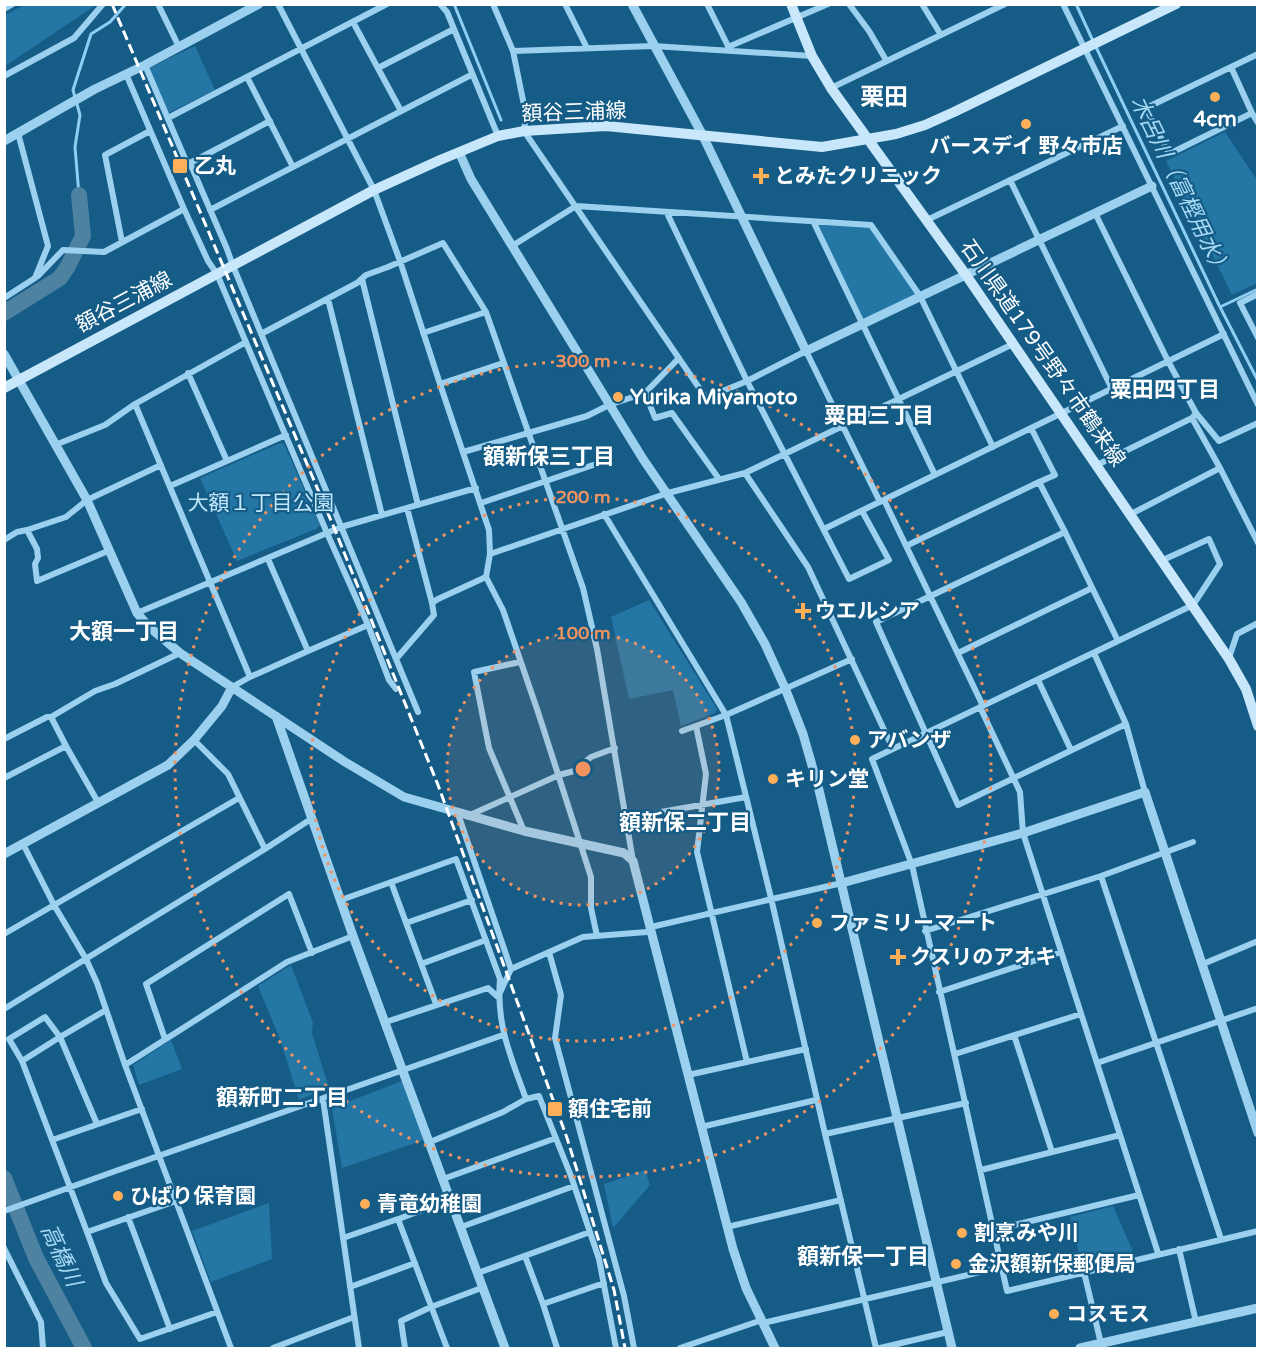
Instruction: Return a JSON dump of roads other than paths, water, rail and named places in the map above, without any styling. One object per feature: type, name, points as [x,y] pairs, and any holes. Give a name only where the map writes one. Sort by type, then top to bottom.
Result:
[{"type":"main road","name":"石川県道179号野々市鶴来線","points":[[791,4],[812,56],[831,88],[966,275],[1229,659],[1246,689],[1257,726]]},
{"type":"main road","name":"額谷三浦線","points":[[4,388],[374,190],[500,136],[522,131],[606,126],[822,147],[896,134],[925,125],[1176,4]]},
{"type":"street","points":[[4,9],[13,4]]},
{"type":"street","points":[[4,76],[74,38],[103,4]]},
{"type":"street","points":[[158,4],[178,47]]},
{"type":"street","points":[[4,141],[87,93],[259,4]]},
{"type":"street","points":[[278,4],[374,190],[400,261],[489,530],[490,554],[486,577],[503,610],[591,877],[591,908],[597,936]]},
{"type":"street","points":[[168,118],[387,4]]},
{"type":"street","points":[[440,4],[447,12],[471,75],[500,136]]},
{"type":"street","points":[[493,4],[513,51],[526,115],[522,131],[576,206],[706,398],[747,381],[1152,186]]},
{"type":"street","points":[[565,4],[587,48]]},
{"type":"street","points":[[633,4],[702,134],[843,426],[906,546],[958,653],[1020,792],[1023,833],[1158,1253]]},
{"type":"street","points":[[707,4],[729,50]]},
{"type":"street","points":[[729,50],[828,4]]},
{"type":"street","points":[[849,4],[869,31],[886,60]]},
{"type":"street","points":[[922,4],[941,35]]},
{"type":"street","points":[[831,88],[1005,4]]},
{"type":"street","points":[[1063,4],[1090,45],[1123,126],[1257,405]]},
{"type":"street","points":[[353,22],[401,111]]},
{"type":"street","points":[[378,68],[454,29]]},
{"type":"street","points":[[513,51],[654,46],[812,56]]},
{"type":"street","points":[[1252,113],[1169,154],[1146,108],[1257,54]]},
{"type":"street","points":[[145,65],[227,249],[232,266],[418,712]]},
{"type":"street","points":[[1231,67],[1257,123]]},
{"type":"street","points":[[126,74],[184,209],[208,261],[217,274],[368,625],[389,680],[396,689]]},
{"type":"street","points":[[210,210],[471,75]]},
{"type":"street","points":[[247,77],[293,167]]},
{"type":"street","points":[[190,163],[270,121]]},
{"type":"street","points":[[927,220],[1123,126]]},
{"type":"street","points":[[122,242],[105,155],[150,131]]},
{"type":"street","points":[[18,133],[48,246],[35,278]]},
{"type":"street","points":[[459,152],[471,179],[609,405],[643,459],[741,602],[765,644],[785,688],[812,762],[952,1348]]},
{"type":"street","points":[[1010,180],[1112,389]]},
{"type":"street","points":[[512,246],[576,206],[872,225],[920,296],[993,447]]},
{"type":"street","points":[[4,298],[35,278],[63,250],[104,252],[184,209]]},
{"type":"street","points":[[667,213],[747,381],[849,579],[889,560],[862,511]]},
{"type":"street","points":[[1095,213],[1257,543]]},
{"type":"street","points":[[814,222],[935,475]]},
{"type":"street","points":[[261,334],[328,299],[366,275],[443,243],[486,312],[583,588],[615,748],[633,861],[727,1227],[746,1287],[775,1348]]},
{"type":"street","points":[[362,279],[418,505]]},
{"type":"street","points":[[1257,294],[1240,303],[1257,338]]},
{"type":"street","points":[[328,299],[382,515]]},
{"type":"street","points":[[423,333],[486,312]]},
{"type":"street","points":[[824,529],[1224,334]]},
{"type":"street","points":[[55,445],[105,425],[135,404],[246,342]]},
{"type":"street","points":[[490,554],[668,493],[745,473],[1013,344]]},
{"type":"street","points":[[4,354],[87,500],[136,613],[180,653],[345,762],[404,797],[524,831],[579,845],[624,853],[633,861]]},
{"type":"street","points":[[463,452],[587,416],[609,405],[645,393],[679,358]]},
{"type":"street","points":[[440,384],[503,363]]},
{"type":"street","points":[[188,373],[227,461]]},
{"type":"street","points":[[645,393],[655,418],[672,413],[718,479]]},
{"type":"street","points":[[135,404],[250,677]]},
{"type":"street","points":[[1194,415],[1219,441],[1257,423]]},
{"type":"street","points":[[1097,465],[1194,415]]},
{"type":"street","points":[[906,546],[1054,474],[1031,428]]},
{"type":"street","points":[[170,486],[286,435]]},
{"type":"street","points":[[481,503],[605,462]]},
{"type":"street","points":[[4,540],[16,532],[66,517],[87,500],[161,465]]},
{"type":"street","points":[[1131,514],[1220,468]]},
{"type":"street","points":[[745,473],[808,567],[893,749]]},
{"type":"street","points":[[1039,482],[1118,641]]},
{"type":"street","points":[[136,613],[341,527],[476,488]]},
{"type":"street","points":[[396,659],[434,615],[407,508]]},
{"type":"street","points":[[604,514],[726,715],[771,898],[863,1300],[878,1348],[948,1332]]},
{"type":"street","points":[[27,530],[37,549],[38,558],[35,564],[37,581],[108,551]]},
{"type":"street","points":[[1065,532],[876,622],[958,805],[1126,723]]},
{"type":"street","points":[[1163,560],[1209,539],[1220,564],[1193,605],[872,759],[912,865],[1007,1291],[1257,1231]]},
{"type":"street","points":[[268,559],[308,651]]},
{"type":"street","points":[[432,603],[486,577]]},
{"type":"street","points":[[958,653],[1092,588]]},
{"type":"street","points":[[1229,659],[1237,633],[1257,623]]},
{"type":"street","points":[[4,854],[168,765],[194,740],[222,706],[232,687],[368,625]]},
{"type":"street","points":[[4,739],[51,717],[95,691],[180,653]]},
{"type":"street","points":[[1094,653],[1126,723],[1164,853],[1203,964],[1257,1133]]},
{"type":"street","points":[[682,731],[726,715],[852,659]]},
{"type":"street","points":[[520,662],[474,672],[489,748],[524,831]]},
{"type":"street","points":[[1038,680],[1071,750]]},
{"type":"street","points":[[276,716],[353,936],[505,1348]]},
{"type":"street","points":[[51,717],[99,804]]},
{"type":"street","points":[[696,726],[706,774],[697,852],[747,1062]]},
{"type":"street","points":[[194,740],[228,774],[265,849]]},
{"type":"street","points":[[4,778],[66,746]]},
{"type":"street","points":[[470,815],[559,775],[574,771],[591,758],[615,748]]},
{"type":"street","points":[[498,997],[511,969],[583,937],[647,932],[651,927],[912,865],[1023,833],[1145,792]]},
{"type":"street","points":[[627,823],[661,812],[746,797]]},
{"type":"street","points":[[4,934],[239,798]]},
{"type":"street","points":[[457,811],[511,969]]},
{"type":"street","points":[[4,1009],[311,819]]},
{"type":"street","points":[[925,931],[1101,876],[1193,842]]},
{"type":"street","points":[[23,844],[54,905],[86,959],[231,1348]]},
{"type":"street","points":[[341,900],[456,859],[500,979],[498,997],[503,1035],[526,1099]]},
{"type":"street","points":[[1101,876],[1154,1043],[1221,1239]]},
{"type":"street","points":[[391,882],[436,1004]]},
{"type":"street","points":[[165,1040],[146,984],[289,894],[312,952]]},
{"type":"street","points":[[406,923],[471,900]]},
{"type":"street","points":[[125,1065],[287,962],[353,936]]},
{"type":"street","points":[[421,964],[486,940]]},
{"type":"street","points":[[1203,964],[1257,941]]},
{"type":"street","points":[[549,952],[561,995],[555,1038],[624,1296],[634,1348]]},
{"type":"street","points":[[939,993],[1061,952]]},
{"type":"street","points":[[386,1022],[488,988],[498,997]]},
{"type":"street","points":[[1097,1063],[1257,1008]]},
{"type":"street","points":[[22,1061],[106,1010]]},
{"type":"street","points":[[955,1054],[1081,1014]]},
{"type":"street","points":[[97,1124],[60,1038],[45,1017],[9,1039],[22,1061],[106,1283],[140,1339],[217,1312]]},
{"type":"street","points":[[4,1211],[503,1035]]},
{"type":"street","points":[[1014,1035],[1052,1152]]},
{"type":"street","points":[[688,1075],[806,1049]]},
{"type":"street","points":[[430,1142],[503,1112],[526,1099],[539,1096],[599,1259],[616,1348]]},
{"type":"street","points":[[323,1099],[359,1348]]},
{"type":"street","points":[[701,1127],[816,1100]]},
{"type":"street","points":[[825,1134],[966,1103]]},
{"type":"street","points":[[52,1140],[142,1109]]},
{"type":"street","points":[[981,1170],[1120,1135]]},
{"type":"street","points":[[443,1179],[556,1138]]},
{"type":"street","points":[[461,1227],[574,1186]]},
{"type":"street","points":[[994,1230],[1139,1195]]},
{"type":"street","points":[[343,1238],[451,1199]]},
{"type":"street","points":[[727,1227],[841,1200]]},
{"type":"street","points":[[87,1232],[176,1201]]},
{"type":"street","points":[[128,1217],[170,1329]]},
{"type":"street","points":[[396,1220],[398,1219],[447,1348]]},
{"type":"street","points":[[478,1273],[590,1232]]},
{"type":"street","points":[[4,1248],[41,1322],[43,1348]]},
{"type":"street","points":[[1179,1249],[1196,1322]]},
{"type":"street","points":[[525,1256],[557,1348]]},
{"type":"street","points":[[350,1287],[415,1263]]},
{"type":"street","points":[[680,1348],[763,1322],[1002,1267]]},
{"type":"street","points":[[1084,1272],[1102,1346]]},
{"type":"street","points":[[543,1304],[604,1283]]},
{"type":"street","points":[[405,1348],[400,1321],[484,1287]]},
{"type":"street","points":[[1080,1348],[1102,1346],[1257,1308]]},
{"type":"street","points":[[273,1348],[354,1317]]},
{"type":"waterway","points":[[79,195],[75,147],[80,115],[73,90],[91,34],[110,22],[126,4]]},
{"type":"waterway","points":[[454,4],[501,120]]},
{"type":"waterway","name":"木呂川（富樫用水）","points":[[1076,4],[1093,41]]},
{"type":"waterway","name":"木呂川（富樫用水）","points":[[1096,47],[1219,305],[1258,381]]},
{"type":"waterway","name":"高橋川","points":[[4,313],[60,278],[68,266],[83,236],[79,195]]},
{"type":"waterway","points":[[1220,307],[1258,289]]},
{"type":"waterway","name":"高橋川","points":[[4,1178],[36,1258],[84,1348]]},
{"type":"railway","points":[[112,4],[335,530],[438,785],[567,1138],[614,1290],[625,1348]]},
{"type":"place","name":"4cm","points":[[1215,97]]},
{"type":"place","name":"バースデイ 野々市店","points":[[1026,124]]},
{"type":"place","name":"乙丸","points":[[180,166]]},
{"type":"place","name":"とみたクリニック","points":[[761,176]]},
{"type":"place","name":"Yurika Miyamoto","points":[[618,397]]},
{"type":"place","name":"ウエルシア","points":[[803,611]]},
{"type":"place","name":"アバンザ","points":[[855,740]]},
{"type":"place","name":"キリン堂","points":[[773,779]]},
{"type":"place","name":"ファミリーマート","points":[[817,923]]},
{"type":"place","name":"クスリのアオキ","points":[[898,957]]},
{"type":"place","name":"額住宅前","points":[[555,1109]]},
{"type":"place","name":"ひばり保育園","points":[[118,1196]]},
{"type":"place","name":"青竜幼稚園","points":[[365,1204]]},
{"type":"place","name":"割烹みや川","points":[[962,1233]]},
{"type":"place","name":"金沢額新保郵便局","points":[[956,1264]]},
{"type":"place","name":"コスモス","points":[[1054,1314]]},
{"type":"district","name":"栗田","points":[[884,97]]},
{"type":"district","name":"粟田四丁目","points":[[1165,389]]},
{"type":"district","name":"粟田三丁目","points":[[879,415]]},
{"type":"district","name":"額新保三丁目","points":[[549,456]]},
{"type":"district","name":"大額一丁目","points":[[124,631]]},
{"type":"district","name":"額新保二丁目","points":[[685,822]]},
{"type":"district","name":"額新町二丁目","points":[[282,1097]]},
{"type":"district","name":"額新保一丁目","points":[[863,1256]]},
{"type":"park label","name":"大額１丁目公園","points":[[261,503]]}]
